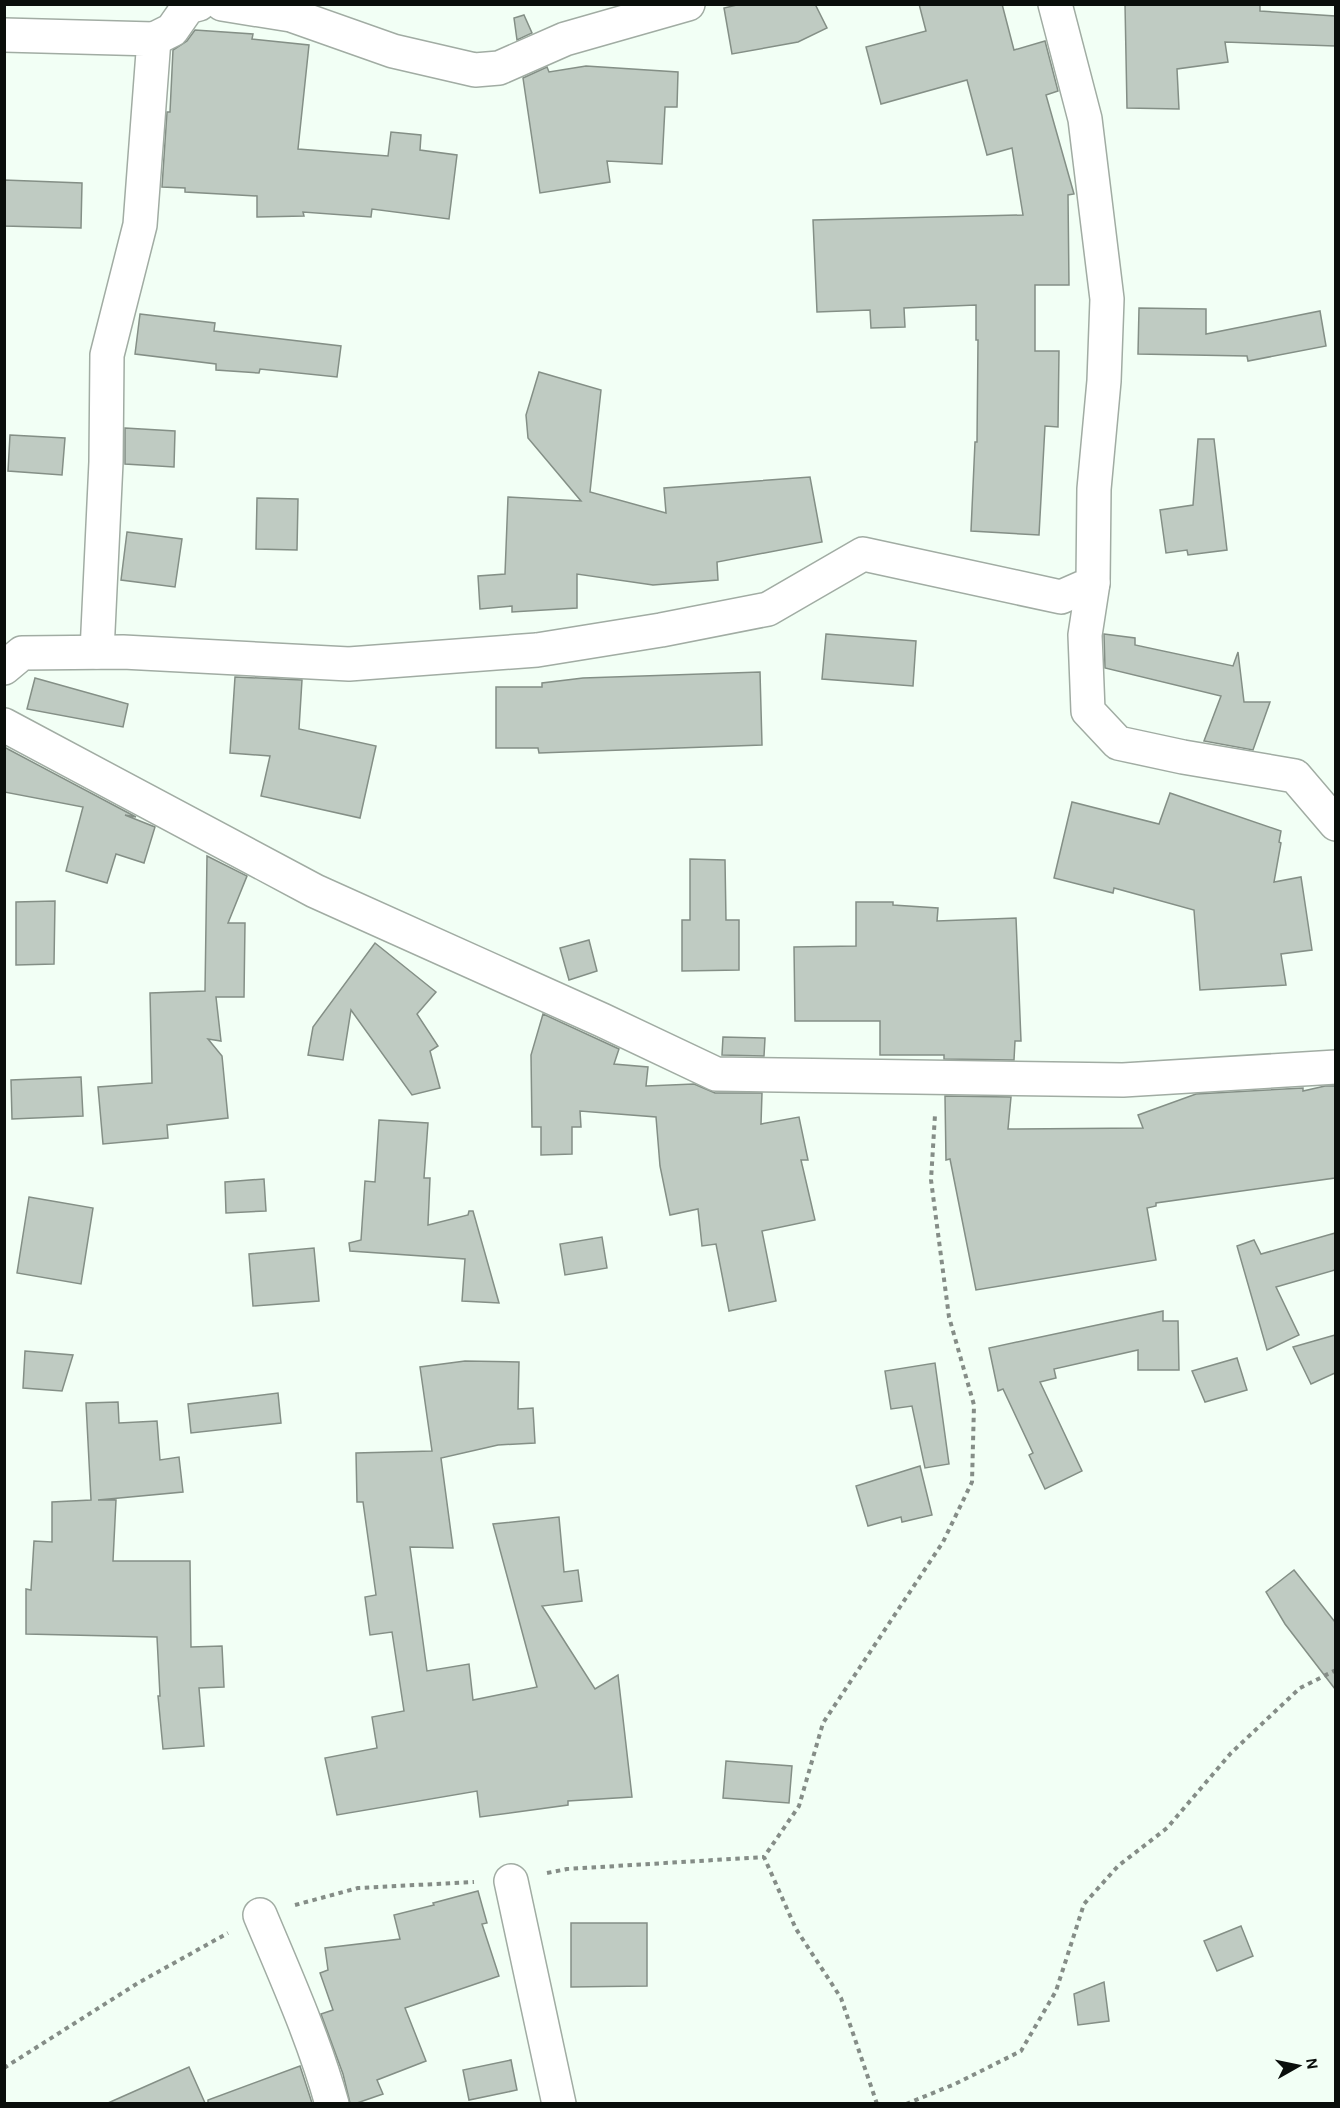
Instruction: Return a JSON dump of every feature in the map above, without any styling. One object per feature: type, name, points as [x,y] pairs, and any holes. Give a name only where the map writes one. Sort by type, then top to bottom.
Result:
[{"type":"street","points":[[4,35],[154,39],[172,30],[188,8],[199,4]]},
{"type":"street","points":[[222,4],[291,15],[393,51],[475,70],[499,68],[565,39],[688,4]]},
{"type":"street","points":[[1055,4],[1086,119],[1107,299],[1104,381],[1095,489],[1093,583],[1085,634],[1088,711],[1118,743],[1183,757],[1295,776],[1335,824]]},
{"type":"street","points":[[97,652],[106,462],[107,355],[140,225],[154,39]]},
{"type":"street","points":[[4,668],[22,653],[97,652],[349,664],[537,651],[768,609],[863,554],[1061,597],[1093,583]]},
{"type":"street","points":[[4,725],[315,891],[716,1074],[1123,1080],[1335,1067]]},
{"type":"street","points":[[511,1881],[559,2103]]},
{"type":"street","points":[[260,1915],[327,2082],[332,2103]]},
{"type":"path","points":[[764,1857],[799,1806],[823,1723],[943,1542],[972,1482],[974,1405],[949,1317],[931,1180],[938,1078]]},
{"type":"path","points":[[906,2103],[955,2084],[1021,2051],[1056,1991],[1084,1904],[1118,1866],[1167,1828],[1231,1753],[1291,1696],[1300,1688],[1335,1670]]},
{"type":"path","points":[[4,2068],[138,1983],[260,1915],[358,1888],[511,1881],[567,1869],[764,1857]]},
{"type":"path","points":[[764,1857],[796,1929],[841,1998],[876,2103]]},
{"type":"building","points":[[741,4],[815,4],[827,28],[798,42],[732,54],[724,8]]},
{"type":"building","points":[[919,4],[1002,4],[1014,50],[1045,41],[1058,91],[1046,95],[1074,194],[1068,195],[1069,285],[1035,285],[1035,351],[1059,351],[1058,427],[1045,426],[1039,535],[971,531],[975,442],[977,442],[976,305],[904,308],[905,327],[871,328],[870,310],[817,312],[813,220],[1023,215],[1012,148],[987,155],[967,80],[881,104],[866,47],[926,31]]},
{"type":"building","points":[[1125,4],[1260,4],[1260,11],[1335,16],[1335,46],[1225,42],[1228,62],[1177,69],[1179,109],[1127,108]]},
{"type":"building","points":[[524,15],[532,33],[517,40],[514,18]]},
{"type":"building","points":[[195,30],[253,34],[252,39],[309,45],[298,149],[388,156],[391,132],[421,135],[420,150],[457,155],[449,219],[372,209],[371,217],[303,212],[304,216],[257,217],[257,196],[185,192],[185,188],[162,187],[167,112],[170,112],[173,50],[187,41]]},
{"type":"building","points":[[586,66],[678,72],[677,107],[665,107],[662,164],[607,161],[610,182],[540,193],[523,78],[547,67],[549,72]]},
{"type":"building","points":[[4,180],[82,183],[81,228],[4,226]]},
{"type":"building","points":[[1139,308],[1206,309],[1206,334],[1320,311],[1326,346],[1248,361],[1247,356],[1138,354]]},
{"type":"building","points":[[140,314],[215,323],[214,331],[341,346],[337,377],[260,369],[259,373],[216,370],[216,364],[135,354]]},
{"type":"building","points":[[539,372],[601,390],[590,492],[666,513],[664,488],[810,477],[822,542],[717,562],[718,580],[653,585],[577,574],[577,608],[512,612],[512,606],[480,609],[478,576],[505,574],[508,497],[581,501],[528,438],[526,415]]},
{"type":"building","points":[[125,428],[175,431],[174,467],[125,464]]},
{"type":"building","points":[[10,435],[65,438],[62,475],[8,471]]},
{"type":"building","points":[[1198,439],[1214,439],[1227,550],[1188,555],[1187,550],[1166,553],[1160,510],[1193,505]]},
{"type":"building","points":[[257,498],[298,499],[297,550],[256,549]]},
{"type":"building","points":[[127,532],[182,539],[175,587],[121,580]]},
{"type":"building","points":[[826,634],[916,641],[913,686],[822,679]]},
{"type":"building","points":[[1104,634],[1135,638],[1135,645],[1233,666],[1238,652],[1244,702],[1270,702],[1253,750],[1204,741],[1221,696],[1105,668]]},
{"type":"building","points":[[760,672],[762,745],[539,753],[538,748],[496,748],[496,687],[542,687],[542,683],[583,678]]},
{"type":"building","points":[[235,677],[302,680],[299,729],[376,746],[360,818],[261,796],[270,756],[230,753]]},
{"type":"building","points":[[35,678],[128,704],[123,727],[27,709]]},
{"type":"building","points":[[4,747],[136,817],[125,815],[155,827],[144,863],[116,854],[107,883],[66,871],[83,807],[4,792]]},
{"type":"building","points":[[1170,793],[1281,831],[1274,882],[1301,877],[1312,950],[1281,954],[1286,985],[1200,990],[1194,910],[1114,888],[1113,893],[1054,878],[1072,802],[1159,824]]},
{"type":"building","points":[[207,856],[247,876],[228,923],[245,923],[244,997],[216,997],[221,1041],[208,1039],[222,1056],[228,1118],[167,1125],[168,1138],[103,1144],[98,1087],[152,1083],[150,993],[205,991]]},
{"type":"building","points":[[690,859],[725,860],[726,920],[739,920],[739,970],[682,971],[682,920],[690,920]]},
{"type":"building","points":[[55,901],[54,964],[16,965],[16,902]]},
{"type":"building","points":[[856,902],[893,902],[893,905],[938,908],[937,921],[1016,918],[1021,1041],[1015,1041],[1014,1060],[944,1059],[944,1055],[880,1055],[880,1021],[795,1021],[794,947],[856,946]]},
{"type":"building","points":[[589,940],[597,971],[569,980],[560,948]]},
{"type":"building","points":[[375,943],[436,992],[417,1014],[438,1046],[430,1051],[440,1088],[412,1095],[351,1010],[343,1060],[308,1055],[313,1027]]},
{"type":"building","points":[[543,1014],[619,1049],[614,1064],[648,1067],[646,1086],[694,1084],[715,1093],[762,1093],[761,1124],[799,1117],[808,1160],[801,1160],[815,1220],[762,1231],[776,1301],[729,1311],[716,1244],[702,1246],[698,1209],[670,1215],[660,1166],[656,1117],[580,1111],[581,1127],[572,1127],[572,1154],[541,1155],[541,1127],[532,1127],[531,1055]]},
{"type":"building","points":[[723,1037],[765,1038],[764,1056],[722,1055]]},
{"type":"building","points":[[81,1077],[83,1116],[12,1119],[11,1080]]},
{"type":"building","points":[[1335,1086],[1335,1178],[1156,1203],[1156,1206],[1147,1208],[1156,1260],[976,1290],[950,1159],[946,1160],[945,1096],[1011,1097],[1008,1129],[1143,1128],[1138,1115],[1196,1094],[1303,1088],[1303,1091]]},
{"type":"building","points":[[379,1120],[428,1123],[424,1178],[430,1178],[428,1225],[468,1215],[469,1211],[473,1211],[499,1303],[462,1301],[465,1259],[350,1251],[349,1243],[361,1240],[365,1181],[375,1182]]},
{"type":"building","points":[[264,1179],[266,1211],[226,1213],[225,1182]]},
{"type":"building","points":[[29,1197],[93,1208],[81,1284],[17,1273]]},
{"type":"building","points":[[1335,1233],[1335,1270],[1276,1287],[1299,1335],[1267,1350],[1237,1246],[1254,1240],[1261,1254]]},
{"type":"building","points":[[602,1237],[607,1268],[565,1275],[560,1244]]},
{"type":"building","points":[[314,1248],[319,1301],[253,1306],[249,1254]]},
{"type":"building","points":[[1163,1311],[1163,1321],[1178,1321],[1179,1370],[1138,1370],[1138,1350],[1054,1369],[1056,1378],[1040,1382],[1082,1471],[1045,1489],[1029,1455],[1033,1453],[1003,1389],[998,1391],[989,1348]]},
{"type":"building","points":[[1335,1335],[1335,1373],[1311,1384],[1293,1347]]},
{"type":"building","points":[[25,1351],[73,1355],[62,1391],[23,1388]]},
{"type":"building","points":[[1237,1358],[1247,1390],[1205,1402],[1192,1371]]},
{"type":"building","points":[[465,1361],[519,1362],[518,1409],[533,1408],[535,1443],[498,1445],[441,1458],[453,1548],[410,1547],[427,1671],[469,1664],[473,1700],[537,1687],[493,1524],[559,1517],[564,1572],[578,1570],[582,1601],[542,1606],[595,1689],[618,1675],[632,1797],[568,1801],[568,1805],[480,1817],[477,1791],[337,1815],[325,1758],[377,1748],[372,1717],[404,1711],[392,1632],[370,1635],[365,1597],[376,1595],[363,1502],[357,1502],[356,1453],[432,1451],[420,1367]]},
{"type":"building","points":[[935,1363],[949,1464],[925,1468],[912,1406],[891,1409],[885,1371]]},
{"type":"building","points":[[278,1393],[281,1423],[191,1433],[188,1404]]},
{"type":"building","points":[[118,1402],[119,1423],[157,1421],[160,1460],[179,1457],[183,1492],[98,1500],[116,1500],[113,1561],[190,1561],[191,1647],[222,1646],[224,1687],[199,1688],[204,1746],[163,1749],[158,1696],[160,1696],[157,1637],[26,1634],[26,1589],[31,1590],[34,1541],[52,1542],[52,1502],[91,1500],[86,1403]]},
{"type":"building","points":[[920,1466],[932,1515],[902,1522],[901,1517],[868,1526],[856,1486]]},
{"type":"building","points":[[1294,1570],[1335,1622],[1335,1689],[1285,1624],[1266,1592]]},
{"type":"building","points":[[726,1761],[792,1766],[789,1803],[723,1798]]},
{"type":"building","points":[[478,1891],[487,1923],[482,1924],[499,1976],[405,2008],[426,2061],[377,2080],[383,2094],[357,2103],[350,2103],[343,2074],[321,2014],[333,2010],[320,1973],[328,1970],[325,1948],[400,1939],[394,1915]]},
{"type":"building","points":[[571,1923],[647,1923],[647,1986],[571,1987]]},
{"type":"building","points":[[1241,1926],[1253,1956],[1217,1971],[1204,1941]]},
{"type":"building","points":[[1104,1982],[1109,2021],[1078,2025],[1074,1994]]},
{"type":"building","points":[[511,2060],[517,2090],[469,2100],[463,2070]]},
{"type":"building","points":[[300,2066],[312,2103],[208,2103],[208,2100]]},
{"type":"building","points":[[189,2067],[205,2103],[108,2103]]}]
